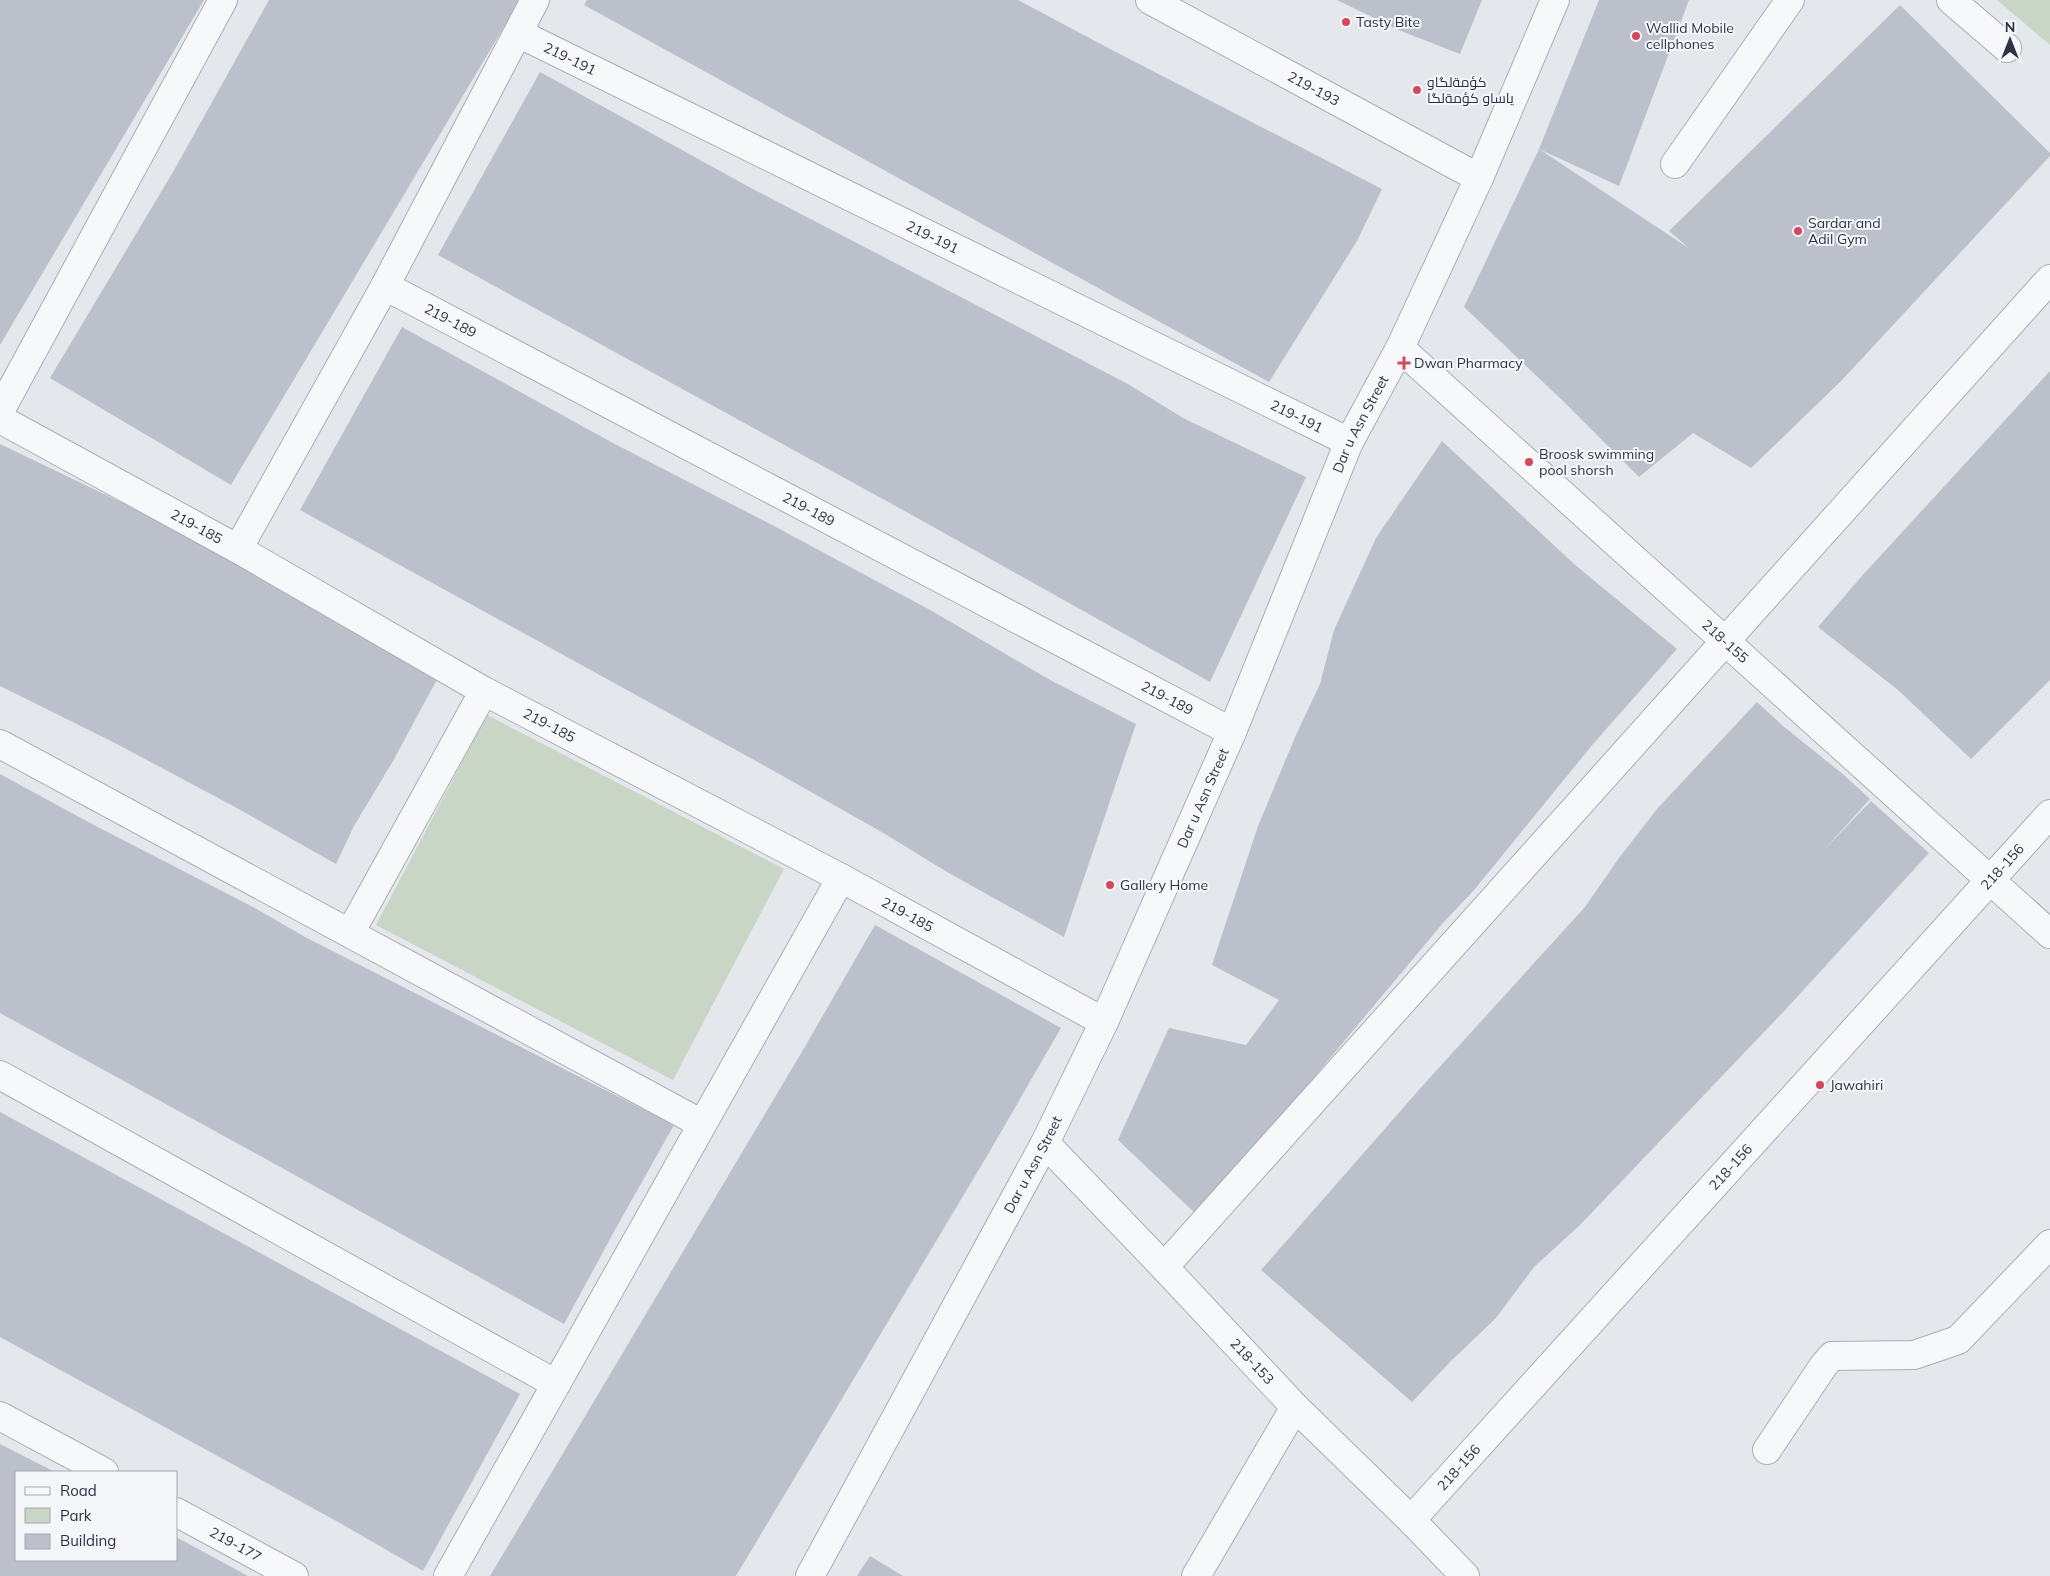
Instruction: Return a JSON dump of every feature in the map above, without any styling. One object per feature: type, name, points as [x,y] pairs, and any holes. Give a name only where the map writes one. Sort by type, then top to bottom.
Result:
[{"type":"street","points":[[0,411],[223,0]]},
{"type":"street","points":[[238,549],[385,286],[535,0]]},
{"type":"street","name":"219-193","points":[[1150,0],[1479,178]]},
{"type":"street","name":"Dar u Asn Street","points":[[810,1576],[1045,1143],[1104,1022],[1232,732],[1349,442],[1400,348],[1479,178],[1555,0]]},
{"type":"street","points":[[1675,164],[1790,0]]},
{"type":"street","points":[[1951,0],[2007,48]]},
{"type":"street","name":"219-191","points":[[518,33],[1349,442]]},
{"type":"street","points":[[1164,1267],[2050,279]]},
{"type":"street","name":"219-189","points":[[385,286],[1232,732]]},
{"type":"street","name":"218-155","points":[[1400,348],[2050,934]]},
{"type":"street","name":"219-185","points":[[0,419],[238,549],[484,691],[841,878],[1104,1022]]},
{"type":"street","points":[[350,933],[484,691]]},
{"type":"street","points":[[0,744],[702,1124]]},
{"type":"street","name":"218-156","points":[[1410,1520],[2050,814]]},
{"type":"street","points":[[448,1576],[841,878]]},
{"type":"street","points":[[0,1076],[556,1384]]},
{"type":"street","name":"218-153","points":[[1045,1143],[1295,1407],[1465,1576]]},
{"type":"street","points":[[1767,1450],[1832,1356],[1914,1355],[1958,1340],[2050,1244]]},
{"type":"street","points":[[1196,1576],[1295,1407]]},
{"type":"street","points":[[0,1416],[102,1471]]},
{"type":"street","name":"219-177","points":[[178,1513],[294,1576]]},
{"type":"green space","points":[[1997,0],[2050,0],[2050,45]]},
{"type":"green space","points":[[487,715],[784,869],[673,1080],[376,925]]},
{"type":"building","points":[[0,0],[204,0],[0,345]]},
{"type":"building","points":[[269,0],[520,0],[231,485],[50,378],[173,172]]},
{"type":"building","points":[[587,0],[1018,0],[1382,189],[1357,241],[1269,382],[584,5]]},
{"type":"building","points":[[1337,0],[1482,0],[1460,54],[1401,31]]},
{"type":"building","points":[[1599,0],[1689,0],[1619,186],[1539,149]]},
{"type":"building","points":[[1900,5],[2050,153],[2050,156],[1842,380],[1751,468],[1693,433],[1639,477],[1563,401],[1464,307],[1539,149],[1690,249],[1669,231]]},
{"type":"building","points":[[540,72],[751,188],[1128,384],[1183,418],[1306,477],[1210,682],[912,515],[438,255]]},
{"type":"building","points":[[402,327],[613,443],[774,526],[932,611],[1052,681],[1136,724],[1064,937],[947,872],[885,834],[774,771],[300,510]]},
{"type":"building","points":[[2050,371],[2050,680],[1971,759],[1898,690],[1818,627],[1861,577]]},
{"type":"building","points":[[1442,441],[1574,564],[1677,649],[1593,744],[1475,889],[1443,923],[1198,1216],[1118,1140],[1169,1028],[1246,1045],[1279,1000],[1212,965],[1258,826],[1296,735],[1320,684],[1334,630],[1376,538]]},
{"type":"building","points":[[0,444],[156,519],[441,672],[393,761],[354,826],[336,864],[115,743],[0,686]]},
{"type":"building","points":[[1757,702],[1870,799],[1822,852],[1871,801],[1929,853],[1786,1009],[1580,1225],[1534,1267],[1496,1318],[1412,1402],[1261,1270],[1425,1083],[1585,907],[1619,858],[1657,809]]},
{"type":"building","points":[[0,774],[253,907],[305,937],[674,1125],[564,1324],[0,1013]]},
{"type":"building","points":[[875,925],[1061,1028],[987,1156],[736,1576],[490,1576],[803,1050]]},
{"type":"building","points":[[0,1112],[520,1394],[423,1571],[340,1523],[0,1337]]},
{"type":"building","points":[[0,1444],[53,1471],[15,1471],[15,1561],[178,1561],[178,1538],[248,1576],[0,1576]]},
{"type":"building","points":[[870,1556],[903,1576],[857,1576]]},
{"type":"place","name":"Tasty Bite","points":[[1346,22]]},
{"type":"place","name":"Wallid Mobile cellphones","points":[[1636,36]]},
{"type":"place","name":"كؤمةلگاو ياساو كؤمةلگا","points":[[1417,90]]},
{"type":"place","name":"Sardar and Adil Gym","points":[[1798,231]]},
{"type":"place","name":"Dwan Pharmacy","points":[[1404,363]]},
{"type":"place","name":"Broosk swimming pool shorsh","points":[[1529,462]]},
{"type":"place","name":"Gallery Home","points":[[1110,885]]},
{"type":"place","name":"Jawahiri","points":[[1820,1085]]}]
